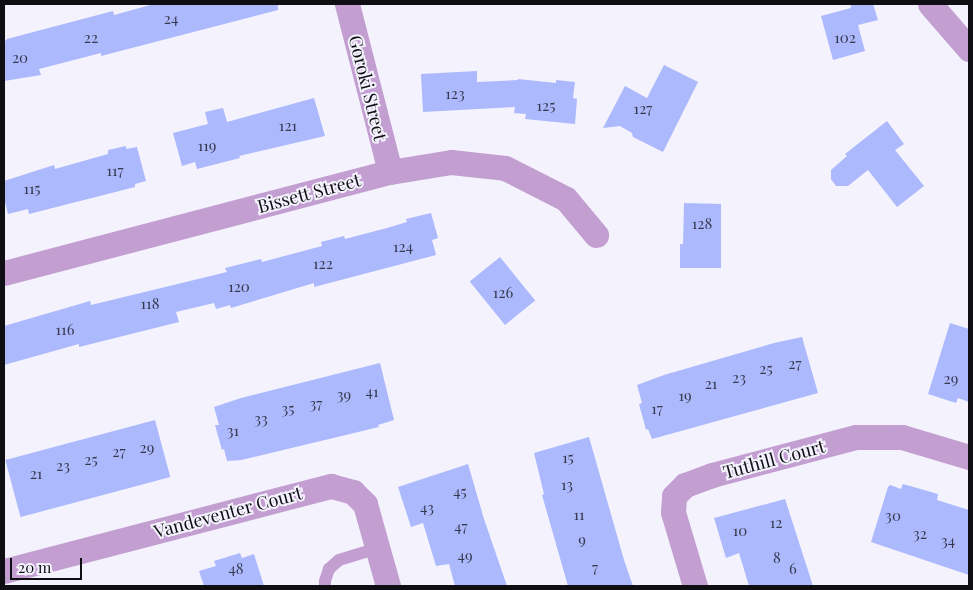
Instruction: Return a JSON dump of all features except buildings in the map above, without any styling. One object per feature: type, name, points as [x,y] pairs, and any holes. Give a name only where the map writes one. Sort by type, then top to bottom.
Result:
[{"type":"street","name":"Goroki Street","points":[[347,4],[390,172]]},
{"type":"street","points":[[930,4],[969,49]]},
{"type":"street","name":"Bissett Street","points":[[4,273],[390,172],[451,162],[505,168],[566,199],[596,235]]},
{"type":"street","name":"Tuthill Court","points":[[695,586],[673,512],[674,496],[685,485],[731,470],[856,437],[902,437],[969,457]]},
{"type":"street","name":"Vandeventer Court","points":[[4,571],[331,486],[353,492],[364,504],[388,586]]},
{"type":"lane","points":[[325,586],[324,581],[329,569],[340,560],[378,548]]}]
